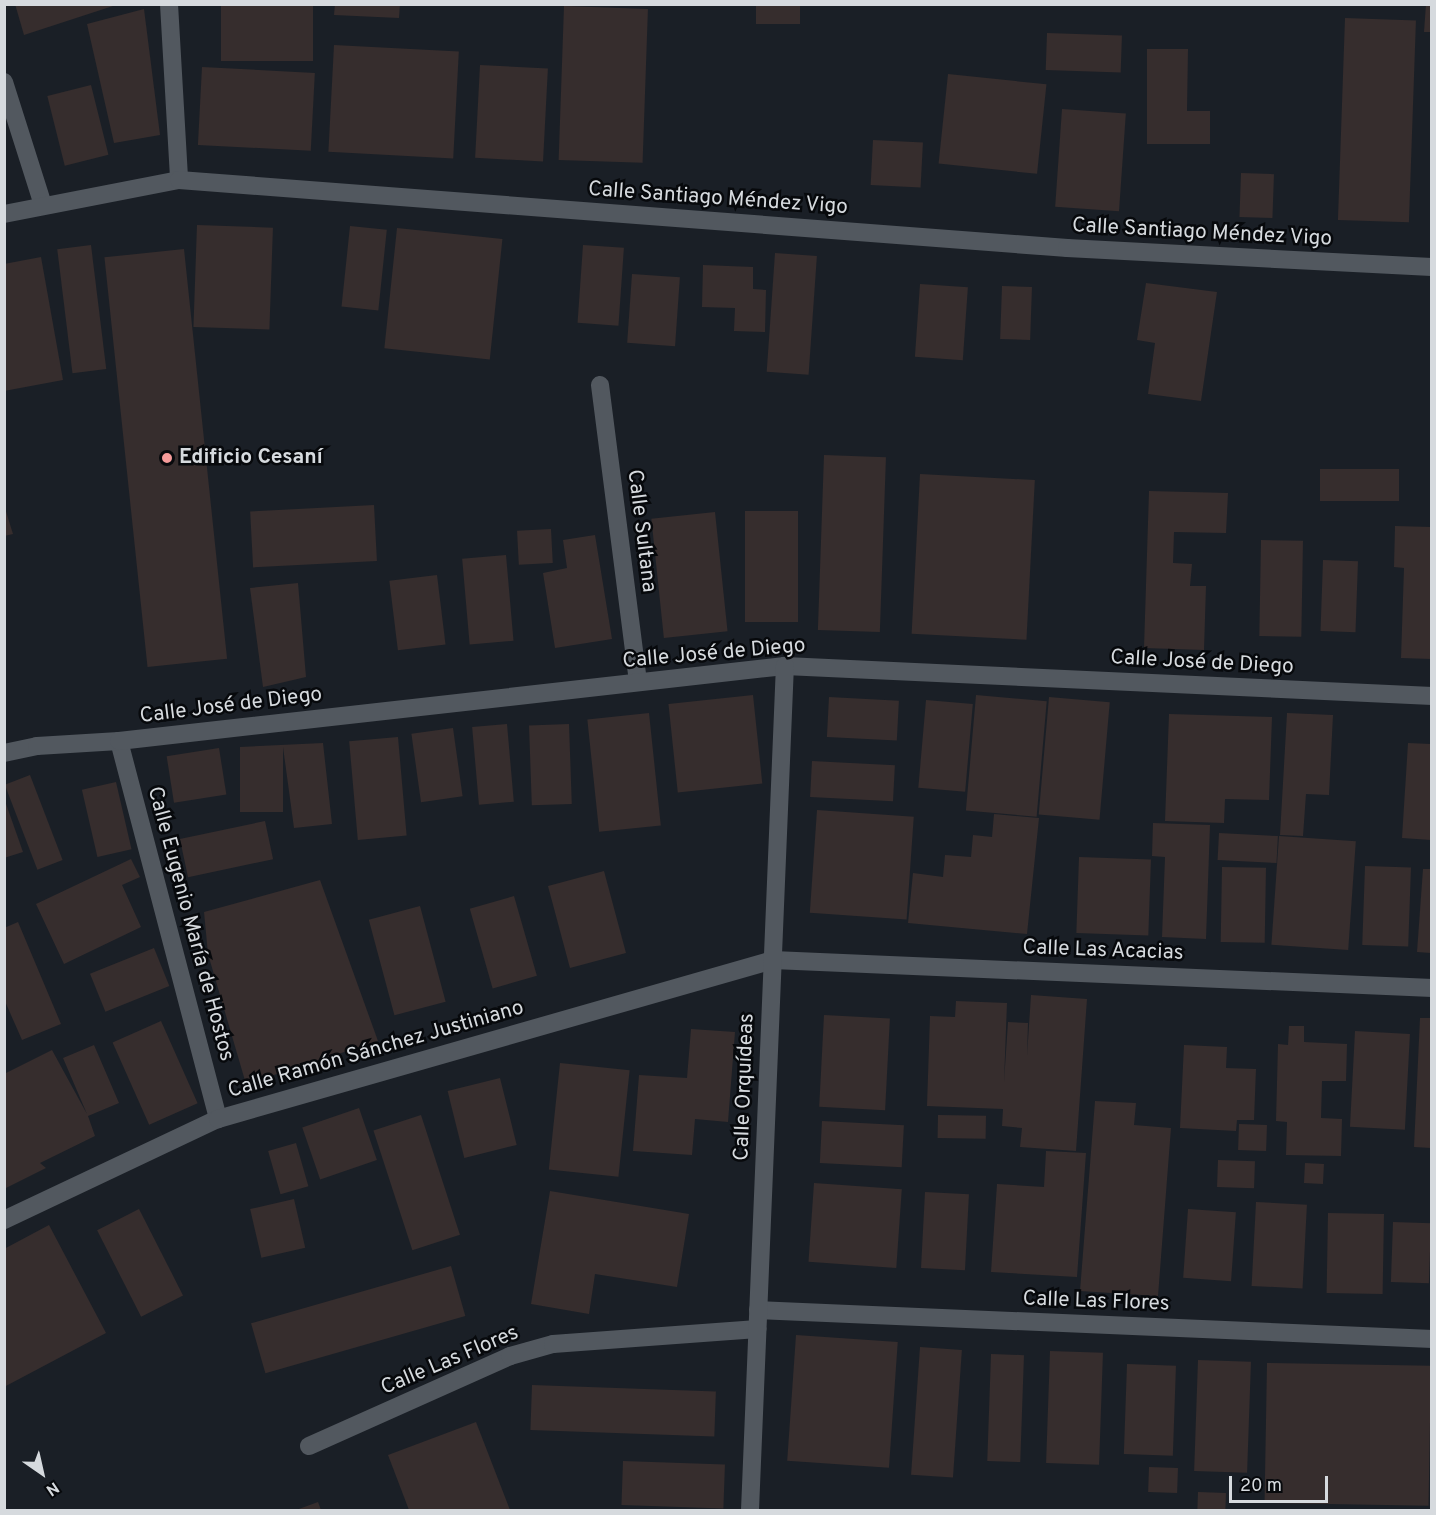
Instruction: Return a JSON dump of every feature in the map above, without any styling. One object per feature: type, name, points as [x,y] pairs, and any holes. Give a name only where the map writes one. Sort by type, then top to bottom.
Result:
[{"type":"street","points":[[169,4],[178,180]]},
{"type":"street","points":[[4,82],[43,205]]},
{"type":"street","name":"Calle Santiago Méndez Vigo","points":[[4,214],[178,180],[1067,248],[1431,267]]},
{"type":"street","name":"Calle Sultana","points":[[600,385],[638,682]]},
{"type":"street","name":"Calle José de Diego","points":[[4,753],[37,746],[119,741],[785,666],[1431,696]]},
{"type":"street","name":"Calle Orquídeas","points":[[750,1510],[785,666]]},
{"type":"street","name":"Calle Eugenio María de Hostos","points":[[119,741],[218,1119]]},
{"type":"street","name":"Calle Las Acacias","points":[[773,960],[1431,988]]},
{"type":"street","name":"Calle Ramón Sánchez Justiniano","points":[[4,1220],[218,1119],[773,960]]},
{"type":"street","name":"Calle Las Flores","points":[[758,1310],[1431,1339]]},
{"type":"street","name":"Calle Las Flores","points":[[309,1446],[510,1356],[553,1344],[758,1329]]},
{"type":"building","points":[[15,4],[116,4],[116,5],[24,35]]},
{"type":"building","points":[[221,4],[313,4],[313,61],[221,61]]},
{"type":"building","points":[[335,4],[400,4],[399,18],[334,15]]},
{"type":"building","points":[[756,4],[800,4],[800,24],[756,24]]},
{"type":"building","points":[[1426,4],[1431,4],[1431,32],[1424,32]]},
{"type":"building","points":[[564,6],[648,9],[643,163],[559,160]]},
{"type":"building","points":[[144,9],[160,135],[114,143],[87,24]]},
{"type":"building","points":[[1345,18],[1416,20],[1409,222],[1338,220]]},
{"type":"building","points":[[1047,33],[1122,36],[1121,73],[1046,70]]},
{"type":"building","points":[[334,45],[459,52],[453,158],[328,152]]},
{"type":"building","points":[[1147,49],[1188,49],[1187,111],[1210,111],[1210,144],[1147,144]]},
{"type":"building","points":[[480,65],[548,69],[543,161],[475,158]]},
{"type":"building","points":[[202,67],[315,73],[311,151],[198,145]]},
{"type":"building","points":[[948,74],[1046,84],[1037,174],[939,164]]},
{"type":"building","points":[[91,85],[108,155],[65,166],[47,96]]},
{"type":"building","points":[[1062,109],[1126,113],[1119,211],[1055,207]]},
{"type":"building","points":[[873,140],[923,143],[921,188],[871,185]]},
{"type":"building","points":[[1241,173],[1274,174],[1272,218],[1239,217]]},
{"type":"building","points":[[197,225],[273,228],[269,330],[193,327]]},
{"type":"building","points":[[350,226],[387,230],[378,310],[342,307]]},
{"type":"building","points":[[397,228],[502,239],[490,359],[384,348]]},
{"type":"building","points":[[91,245],[106,369],[72,373],[57,249]]},
{"type":"building","points":[[583,245],[624,248],[618,326],[578,323]]},
{"type":"building","name":"Edificio Cesaní","points":[[184,249],[227,659],[148,667],[104,257]]},
{"type":"building","points":[[775,253],[817,256],[809,375],[767,372]]},
{"type":"building","points":[[41,257],[63,380],[4,391],[4,264]]},
{"type":"building","points":[[703,265],[753,267],[753,289],[766,290],[765,332],[734,331],[735,308],[702,307]]},
{"type":"building","points":[[632,274],[680,277],[675,346],[627,343]]},
{"type":"building","points":[[1146,283],[1217,292],[1201,401],[1148,394],[1155,343],[1137,340]]},
{"type":"building","points":[[920,284],[968,287],[963,360],[915,357]]},
{"type":"building","points":[[1002,286],[1032,287],[1030,340],[1000,339]]},
{"type":"building","points":[[824,455],[886,457],[880,632],[818,630]]},
{"type":"building","points":[[1320,469],[1399,469],[1399,501],[1320,501]]},
{"type":"building","points":[[920,474],[1035,480],[1026,640],[912,634]]},
{"type":"building","points":[[1149,491],[1228,493],[1226,533],[1174,532],[1173,563],[1192,564],[1190,586],[1206,586],[1204,650],[1144,648]]},
{"type":"building","points":[[4,505],[13,534],[4,536]]},
{"type":"building","points":[[374,505],[377,561],[253,567],[250,511]]},
{"type":"building","points":[[745,511],[798,511],[798,622],[745,622]]},
{"type":"building","points":[[715,512],[728,631],[664,638],[651,519]]},
{"type":"building","points":[[1395,526],[1431,527],[1431,659],[1401,658],[1404,568],[1394,567]]},
{"type":"building","points":[[551,529],[553,563],[519,565],[517,531]]},
{"type":"building","points":[[595,535],[612,639],[555,648],[543,573],[567,568],[563,540]]},
{"type":"building","points":[[1261,540],[1303,541],[1301,637],[1259,636]]},
{"type":"building","points":[[506,555],[513,641],[470,645],[462,559]]},
{"type":"building","points":[[1323,560],[1358,561],[1356,632],[1321,631]]},
{"type":"building","points":[[437,575],[446,644],[398,650],[389,581]]},
{"type":"building","points":[[298,583],[306,677],[263,687],[250,588]]},
{"type":"building","points":[[753,695],[762,784],[678,792],[668,704]]},
{"type":"building","points":[[976,695],[1047,701],[1037,817],[966,811]]},
{"type":"building","points":[[829,697],[899,701],[897,741],[827,737]]},
{"type":"building","points":[[1049,697],[1110,702],[1099,820],[1039,815]]},
{"type":"building","points":[[926,700],[973,704],[965,792],[918,788]]},
{"type":"building","points":[[649,713],[661,825],[599,832],[587,719]]},
{"type":"building","points":[[1287,713],[1333,715],[1329,795],[1306,794],[1303,836],[1280,835]]},
{"type":"building","points":[[1169,714],[1272,717],[1269,800],[1225,799],[1224,823],[1165,821]]},
{"type":"building","points":[[507,724],[514,802],[479,805],[472,727]]},
{"type":"building","points":[[569,724],[572,804],[532,805],[529,725]]},
{"type":"building","points":[[453,728],[463,796],[421,802],[411,734]]},
{"type":"building","points":[[398,737],[407,836],[358,840],[349,741]]},
{"type":"building","points":[[323,743],[332,824],[294,828],[283,747],[283,812],[240,812],[240,747]]},
{"type":"building","points":[[1408,743],[1431,744],[1431,840],[1402,838]]},
{"type":"building","points":[[219,748],[226,794],[174,803],[167,756]]},
{"type":"building","points":[[812,761],[895,765],[893,801],[810,797]]},
{"type":"building","points":[[30,775],[63,860],[37,870],[5,785]]},
{"type":"building","points":[[116,782],[132,849],[97,857],[82,790]]},
{"type":"building","points":[[4,802],[23,852],[4,858]]},
{"type":"building","points":[[817,810],[914,817],[907,920],[810,913]]},
{"type":"building","points":[[994,814],[1039,818],[1027,934],[908,923],[913,873],[943,877],[945,855],[971,857],[973,835],[992,837]]},
{"type":"building","points":[[265,821],[273,859],[188,877],[180,839]]},
{"type":"building","points":[[1153,823],[1210,825],[1206,939],[1162,937],[1165,857],[1152,856]]},
{"type":"building","points":[[1219,833],[1278,836],[1277,863],[1218,860]]},
{"type":"building","points":[[1279,836],[1356,841],[1348,950],[1271,945]]},
{"type":"building","points":[[1079,857],[1151,860],[1148,935],[1076,933]]},
{"type":"building","points":[[131,859],[140,877],[122,885],[141,927],[64,964],[36,904]]},
{"type":"building","points":[[1365,866],[1411,868],[1408,947],[1362,945]]},
{"type":"building","points":[[1222,867],[1266,868],[1265,943],[1221,942]]},
{"type":"building","points":[[1423,869],[1431,869],[1431,953],[1417,952]]},
{"type":"building","points":[[604,871],[626,953],[570,968],[548,886]]},
{"type":"building","points":[[320,880],[378,1041],[246,1084],[208,954],[204,912]]},
{"type":"building","points":[[514,896],[537,976],[493,988],[470,909]]},
{"type":"building","points":[[420,906],[446,1002],[394,1015],[369,920]]},
{"type":"building","points":[[18,922],[61,1024],[22,1040],[4,999],[4,928]]},
{"type":"building","points":[[154,948],[169,986],[105,1012],[90,974]]},
{"type":"building","points":[[1031,995],[1087,999],[1076,1151],[1020,1147],[1022,1128],[1002,1126],[1003,1109],[927,1106],[930,1016],[955,1017],[956,1001],[1007,1003],[1004,1082],[1008,1022],[1028,1023],[1027,1056]]},
{"type":"building","points":[[824,1015],[890,1018],[885,1110],[819,1107]]},
{"type":"building","points":[[1420,1018],[1431,1018],[1431,1148],[1414,1147]]},
{"type":"building","points":[[161,1021],[198,1103],[149,1125],[113,1043]]},
{"type":"building","points":[[1289,1026],[1304,1026],[1304,1042],[1347,1044],[1346,1081],[1322,1081],[1321,1118],[1342,1119],[1341,1156],[1286,1155],[1287,1122],[1276,1121],[1278,1044],[1288,1045]]},
{"type":"building","points":[[691,1029],[735,1032],[728,1122],[695,1119],[692,1155],[633,1151],[639,1075],[687,1078]]},
{"type":"building","points":[[1355,1031],[1410,1034],[1405,1130],[1350,1127]]},
{"type":"building","points":[[94,1045],[119,1103],[88,1116],[95,1136],[40,1163],[46,1168],[4,1189],[4,1074],[52,1050],[87,1114],[63,1058]]},
{"type":"building","points":[[1184,1045],[1227,1047],[1226,1068],[1256,1069],[1254,1120],[1237,1120],[1236,1131],[1180,1128]]},
{"type":"building","points":[[560,1063],[630,1070],[618,1177],[549,1169]]},
{"type":"building","points":[[500,1078],[517,1145],[464,1158],[448,1091]]},
{"type":"building","points":[[1095,1101],[1136,1103],[1134,1125],[1171,1128],[1158,1296],[1080,1291]]},
{"type":"building","points":[[359,1108],[377,1160],[320,1180],[302,1128]]},
{"type":"building","points":[[421,1115],[460,1235],[412,1250],[373,1130]]},
{"type":"building","points":[[938,1115],[986,1116],[986,1139],[938,1138]]},
{"type":"building","points":[[822,1121],[904,1125],[902,1167],[820,1163]]},
{"type":"building","points":[[1239,1124],[1267,1125],[1266,1151],[1238,1150]]},
{"type":"building","points":[[296,1143],[308,1186],[281,1194],[268,1151]]},
{"type":"building","points":[[1046,1151],[1086,1153],[1077,1277],[991,1272],[997,1184],[1044,1187]]},
{"type":"building","points":[[1218,1160],[1255,1161],[1254,1188],[1217,1187]]},
{"type":"building","points":[[1305,1163],[1324,1164],[1323,1184],[1304,1183]]},
{"type":"building","points":[[814,1183],[902,1189],[896,1268],[808,1262]]},
{"type":"building","points":[[550,1191],[689,1214],[677,1287],[595,1274],[589,1314],[531,1304]]},
{"type":"building","points":[[925,1192],[969,1194],[965,1270],[921,1268]]},
{"type":"building","points":[[294,1199],[305,1248],[261,1258],[250,1209]]},
{"type":"building","points":[[1256,1202],[1307,1205],[1303,1289],[1252,1286]]},
{"type":"building","points":[[139,1209],[183,1295],[141,1317],[97,1230]]},
{"type":"building","points":[[1188,1209],[1236,1212],[1231,1281],[1183,1278]]},
{"type":"building","points":[[1328,1213],[1384,1214],[1383,1294],[1327,1293]]},
{"type":"building","points":[[1393,1222],[1431,1223],[1429,1283],[1391,1282]]},
{"type":"building","points":[[49,1225],[106,1333],[4,1387],[4,1249]]},
{"type":"building","points":[[451,1266],[465,1316],[265,1373],[251,1323]]},
{"type":"building","points":[[796,1335],[898,1342],[889,1468],[787,1461]]},
{"type":"building","points":[[920,1347],[962,1350],[953,1478],[911,1475]]},
{"type":"building","points":[[1050,1351],[1103,1353],[1099,1465],[1046,1463]]},
{"type":"building","points":[[991,1354],[1024,1355],[1020,1462],[987,1461]]},
{"type":"building","points":[[1198,1360],[1251,1362],[1247,1473],[1194,1471]]},
{"type":"building","points":[[1267,1363],[1431,1366],[1429,1506],[1265,1503]]},
{"type":"building","points":[[1127,1364],[1176,1366],[1173,1456],[1124,1454]]},
{"type":"building","points":[[532,1385],[716,1391],[714,1436],[530,1430]]},
{"type":"building","points":[[476,1422],[510,1510],[409,1510],[388,1455]]},
{"type":"building","points":[[623,1461],[725,1465],[723,1509],[621,1505]]},
{"type":"building","points":[[1149,1467],[1178,1468],[1177,1493],[1148,1492]]},
{"type":"building","points":[[1198,1492],[1226,1493],[1225,1510],[1197,1510]]},
{"type":"building","points":[[318,1502],[321,1510],[296,1510]]},
{"type":"place","name":"Edificio Cesaní","points":[[167,458]]}]
